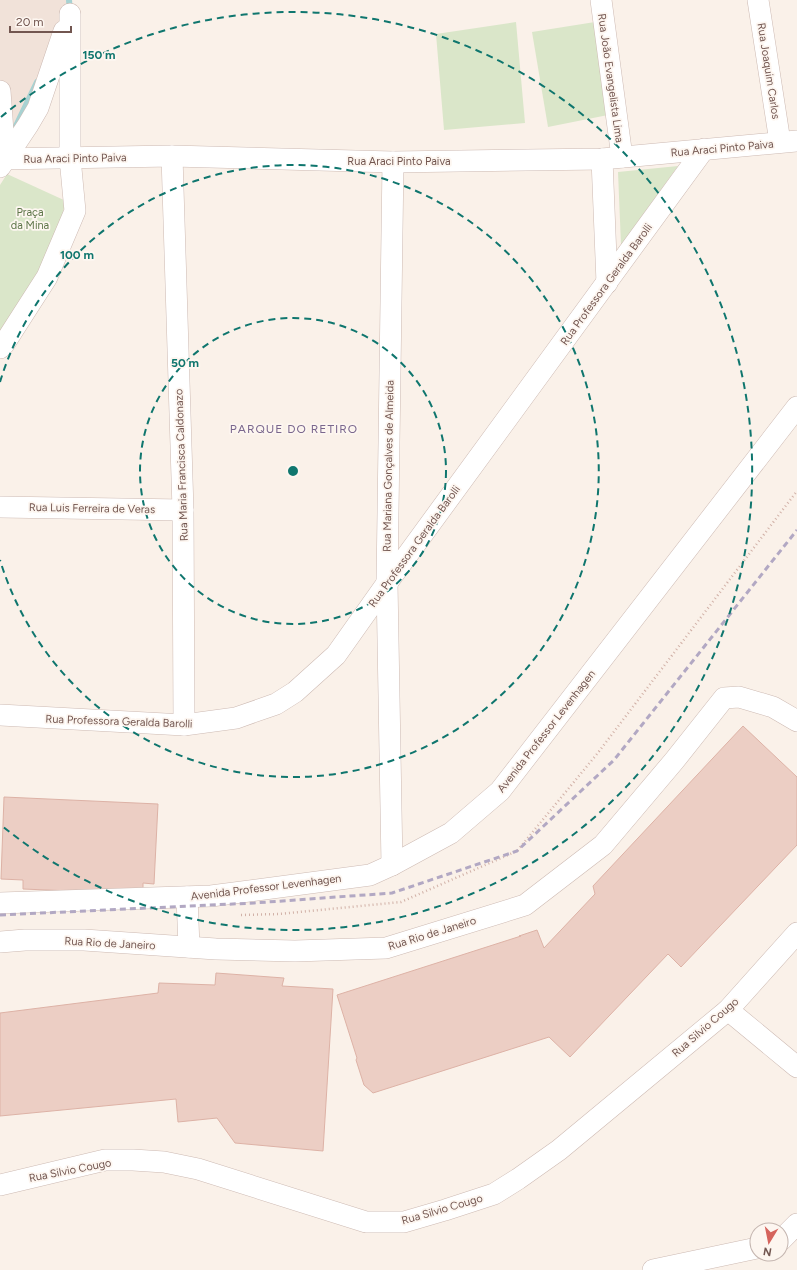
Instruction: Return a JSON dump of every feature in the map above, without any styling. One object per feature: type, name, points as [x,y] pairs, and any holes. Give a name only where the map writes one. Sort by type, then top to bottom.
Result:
[{"type":"street","name":"Rua João Evangelista Lima","points":[[601,0],[612,158],[607,283]]},
{"type":"street","name":"Rua Joaquim Carlos","points":[[758,0],[789,141]]},
{"type":"street","points":[[0,348],[48,278],[75,211],[70,158],[70,7]]},
{"type":"street","points":[[2,162],[28,126],[38,108],[70,7]]},
{"type":"street","points":[[0,91],[2,162]]},
{"type":"street","name":"Rua Araci Pinto Paiva","points":[[2,162],[70,158],[172,156],[393,162],[612,158],[789,141]]},
{"type":"street","name":"Rua Professora Geralda Barolli","points":[[0,715],[184,726],[236,718],[276,704],[295,692],[336,654],[704,149]]},
{"type":"street","name":"Rua Maria Francisca Caldonazo","points":[[172,156],[184,510],[184,726]]},
{"type":"street","name":"Rua Mariana Gonçalves de Almeida","points":[[392,865],[387,583],[393,162]]},
{"type":"street","name":"Avenida Professor Levenhagen","points":[[0,903],[211,896],[370,875],[392,865],[451,833],[500,791],[797,407]]},
{"type":"street","name":"Rua Luis Ferreira de Veras","points":[[0,507],[184,510]]},
{"type":"street","name":"Rua Rio de Janeiro","points":[[0,942],[25,940],[84,940],[189,948],[295,951],[386,948],[525,905],[603,845],[674,761],[724,698],[740,697],[773,707],[797,721]]},
{"type":"street","points":[[187,897],[189,948]]},
{"type":"street","name":"Rua Silvio Cougo","points":[[0,1184],[105,1160],[164,1162],[198,1169],[366,1222],[404,1222],[494,1194],[559,1150],[728,1010],[797,933]]},
{"type":"street","points":[[728,1010],[797,1067]]},
{"type":"street","points":[[789,1232],[797,1224]]},
{"type":"street","points":[[653,1270],[749,1250]]},
{"type":"path","points":[[241,915],[279,914],[401,902],[517,851],[597,754],[797,491]]},
{"type":"shaded area","points":[[0,0],[70,0],[70,14],[0,167]]},
{"type":"green space","points":[[516,22],[525,123],[444,130],[436,34]]},
{"type":"green space","points":[[595,22],[608,115],[548,127],[532,32]]},
{"type":"green space","points":[[678,166],[621,245],[618,172]]},
{"type":"green space","name":"Praça da Mina","points":[[7,174],[66,201],[44,282],[0,347],[0,185]]},
{"type":"building","points":[[743,726],[797,777],[797,845],[681,967],[668,954],[570,1057],[549,1037],[373,1093],[364,1085],[337,995],[537,930],[544,948],[595,894],[593,886]]},
{"type":"building","points":[[4,797],[158,804],[154,884],[143,883],[143,894],[23,889],[23,880],[1,879]]},
{"type":"building","points":[[216,973],[284,978],[282,986],[333,989],[323,1151],[235,1143],[217,1118],[178,1122],[176,1099],[0,1116],[0,1013],[158,993],[159,983],[215,985]]},
{"type":"waterway","points":[[69,0],[70,12]]},
{"type":"waterway","points":[[15,128],[37,82]]},
{"type":"railway","points":[[0,915],[254,903],[392,893],[517,851],[614,760],[797,530]]},
{"type":"district","name":"PARQUE DO RETIRO","points":[[294,429]]}]
